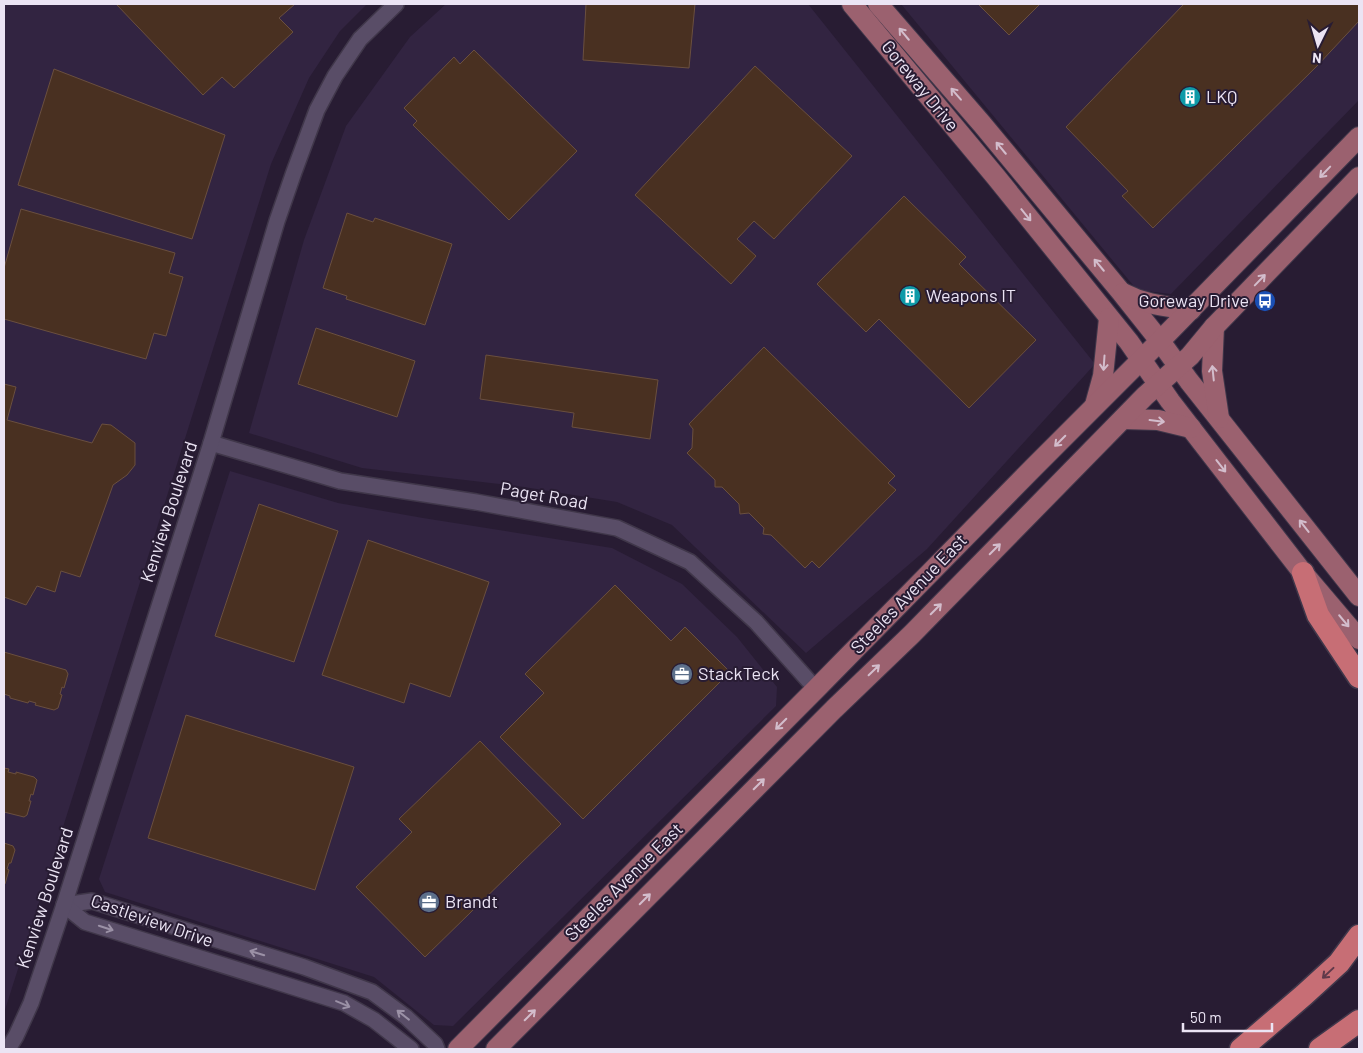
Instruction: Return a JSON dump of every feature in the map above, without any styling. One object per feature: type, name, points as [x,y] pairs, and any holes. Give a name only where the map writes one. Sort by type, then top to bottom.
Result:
[{"type":"highway","points":[[1303,573],[1318,615],[1359,677]]},
{"type":"highway","points":[[1241,1049],[1304,996],[1339,963],[1359,936]]},
{"type":"highway","points":[[1320,1049],[1359,1021]]},
{"type":"main road","name":"Goreway Drive","points":[[852,4],[996,177],[1129,342],[1191,428],[1303,573],[1359,639]]},
{"type":"main road","name":"Goreway Drive","points":[[878,4],[982,124],[1121,292],[1359,596]]},
{"type":"main road","name":"Steeles Avenue East","points":[[458,1049],[816,690],[1359,137]]},
{"type":"main road","name":"Steeles Avenue East","points":[[496,1049],[834,709],[912,634],[1158,384],[1190,356],[1214,327],[1359,177]]},
{"type":"main road","points":[[1121,292],[1147,303],[1191,310]]},
{"type":"main road","points":[[1094,407],[1103,376],[1109,318]]},
{"type":"main road","points":[[1214,327],[1212,371],[1219,418]]},
{"type":"main road","points":[[1123,419],[1158,420],[1191,428]]},
{"type":"street","name":"Kenview Boulevard","points":[[8,1049],[31,1004],[64,905],[211,443],[277,221],[317,110],[335,76],[360,39],[396,4]]},
{"type":"street","name":"Paget Road","points":[[211,443],[340,481],[476,502],[617,528],[690,562],[756,622],[816,690]]},
{"type":"street","name":"Castleview Drive","points":[[64,905],[92,901],[304,967],[372,992],[406,1017],[435,1044],[437,1049]]},
{"type":"street","name":"Castleview Drive","points":[[64,905],[85,922],[344,1003],[374,1020],[411,1049]]},
{"type":"street","points":[[297,989],[304,967]]},
{"type":"shaded area","points":[[4,4],[367,4],[340,31],[309,78],[271,164],[4,1013]]},
{"type":"shaded area","points":[[446,4],[808,4],[1095,364],[927,549],[806,653],[672,525],[617,502],[524,487],[362,468],[249,433],[304,240],[346,126],[410,37]]},
{"type":"shaded area","points":[[901,4],[1359,4],[1359,100],[1171,294],[1137,290]]},
{"type":"shaded area","points":[[230,471],[338,503],[612,548],[682,584],[737,637],[777,687],[776,706],[453,1026],[434,1025],[374,977],[105,892],[99,879]]},
{"type":"building","points":[[116,4],[295,4],[279,18],[293,32],[234,88],[222,77],[203,95]]},
{"type":"building","points":[[586,4],[695,4],[689,68],[583,60]]},
{"type":"building","points":[[978,4],[1040,4],[1009,35]]},
{"type":"building","name":"LKQ","points":[[1184,4],[1359,4],[1359,21],[1317,66],[1153,228],[1122,196],[1128,191],[1066,127]]},
{"type":"building","points":[[474,50],[577,151],[509,220],[413,125],[417,121],[404,108],[454,57],[460,64]]},
{"type":"building","points":[[755,66],[852,156],[774,239],[754,221],[737,239],[756,256],[731,284],[635,195]]},
{"type":"building","points":[[54,69],[225,135],[192,239],[18,185]]},
{"type":"building","name":"Weapons IT","points":[[904,196],[966,257],[959,264],[1036,340],[969,408],[879,319],[866,332],[817,284]]},
{"type":"building","points":[[21,209],[175,253],[169,273],[183,277],[166,336],[154,333],[146,359],[4,319],[4,268]]},
{"type":"building","points":[[347,213],[373,222],[375,218],[452,244],[425,325],[346,299],[347,296],[323,288]]},
{"type":"building","points":[[316,328],[415,361],[397,417],[298,384]]},
{"type":"building","points":[[764,347],[895,476],[888,483],[896,490],[819,568],[812,561],[805,568],[771,535],[763,534],[764,528],[749,513],[740,514],[739,504],[722,487],[715,487],[715,480],[687,453],[692,448],[693,429],[689,424]]},
{"type":"building","points":[[486,355],[658,380],[650,439],[572,427],[574,413],[480,399]]},
{"type":"building","points":[[4,384],[16,387],[7,420],[92,443],[102,424],[111,425],[135,443],[135,465],[127,475],[113,485],[80,577],[61,571],[55,592],[37,586],[26,605],[4,597]]},
{"type":"building","points":[[259,504],[338,531],[294,662],[215,636]]},
{"type":"building","points":[[368,540],[489,582],[450,697],[410,683],[404,703],[322,675]]},
{"type":"building","points":[[615,585],[671,641],[685,627],[730,672],[583,819],[500,737],[544,693],[525,674]]},
{"type":"building","points":[[4,652],[66,670],[68,674],[64,688],[62,687],[58,708],[54,710],[35,705],[36,703],[29,701],[28,703],[10,698],[10,696],[4,694]]},
{"type":"building","points":[[186,715],[354,767],[315,890],[148,838]]},
{"type":"building","points":[[480,741],[561,824],[425,957],[356,887],[412,832],[399,819]]},
{"type":"building","points":[[4,768],[9,769],[8,772],[16,774],[16,772],[34,777],[37,780],[33,795],[31,794],[29,801],[31,801],[27,815],[24,817],[4,812]]},
{"type":"building","points":[[4,843],[13,846],[15,850],[7,869],[9,870],[4,885]]},
{"type":"place","name":"LKQ","points":[[1190,97]]},
{"type":"place","name":"Weapons IT","points":[[910,296]]},
{"type":"place","name":"Goreway Drive","points":[[1265,301]]},
{"type":"place","name":"StackTeck","points":[[682,674]]},
{"type":"place","name":"Brandt","points":[[429,902]]}]
